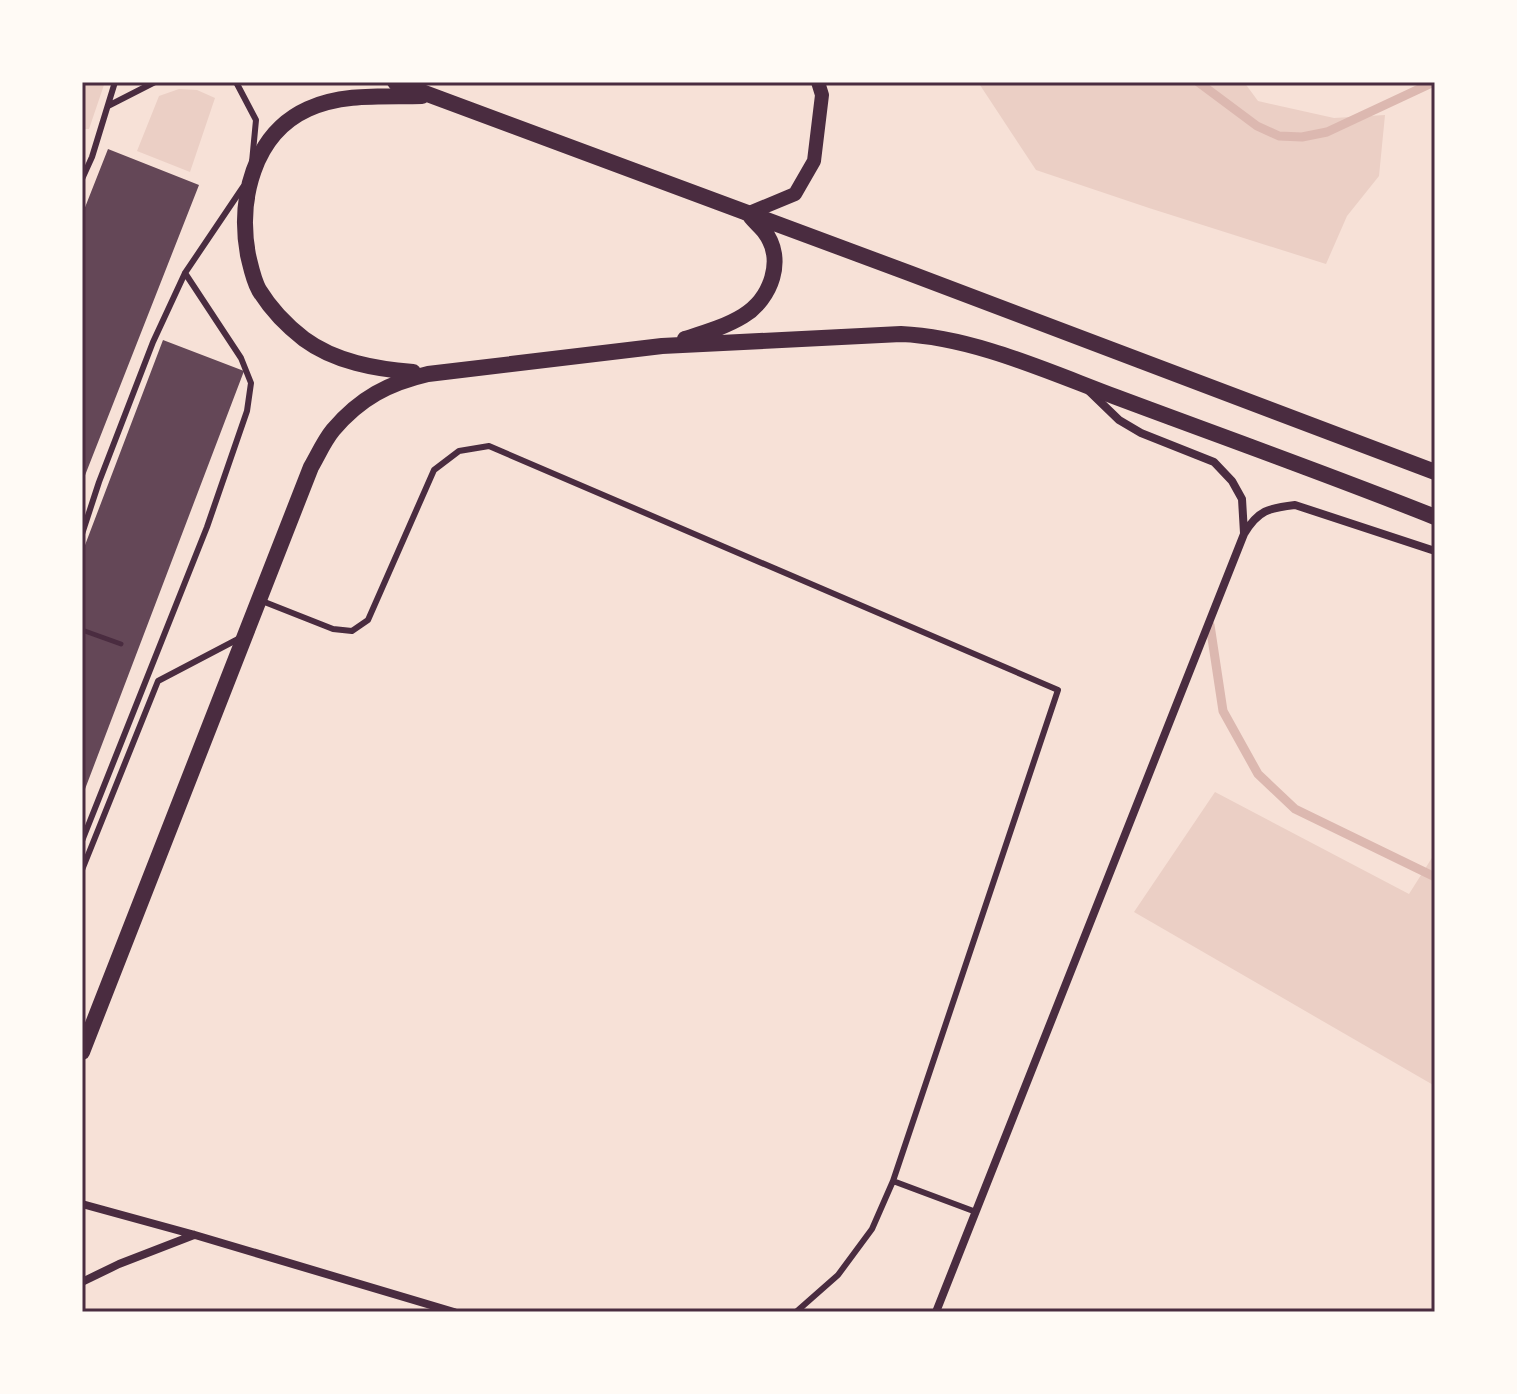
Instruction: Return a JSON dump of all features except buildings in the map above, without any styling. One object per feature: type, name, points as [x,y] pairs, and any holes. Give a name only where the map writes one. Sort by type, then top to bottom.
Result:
[{"type":"main road","points":[[395,82],[1435,472]]},
{"type":"main road","points":[[428,374],[374,368],[329,352],[306,340],[273,309],[258,288],[251,267],[246,242],[246,195],[250,175],[271,138],[307,109],[348,98],[431,95]]},
{"type":"main road","points":[[662,346],[742,317],[765,296],[775,267],[772,248],[765,232],[747,214]]},
{"type":"main road","points":[[82,1052],[311,467],[332,432],[353,411],[379,391],[400,381],[428,374],[662,346],[927,335],[983,349],[1435,517]]},
{"type":"street","points":[[747,214],[795,194],[814,161],[822,95],[818,82]]},
{"type":"street","points":[[1084,386],[1119,420],[1141,433],[1214,462],[1232,481],[1242,499],[1244,534]]},
{"type":"street","points":[[936,1312],[1244,534],[1253,519],[1271,508],[1295,505],[1435,551]]},
{"type":"street","points":[[82,1204],[454,1312]]},
{"type":"street","points":[[82,1282],[119,1264],[195,1235]]},
{"type":"lane","points":[[82,179],[115,82]]},
{"type":"lane","points":[[108,106],[155,82]]},
{"type":"lane","points":[[82,534],[134,388],[185,273],[250,175],[256,120],[236,82]]},
{"type":"lane","points":[[82,157],[92,157]]},
{"type":"lane","points":[[82,841],[207,527],[247,411],[251,383],[241,358],[185,273]]},
{"type":"lane","points":[[260,600],[333,629],[352,631],[368,620],[434,470],[459,451],[489,446],[1058,690],[893,1181],[872,1229],[838,1275],[796,1312]]},
{"type":"lane","points":[[82,870],[158,681],[247,634]]},
{"type":"lane","points":[[893,1181],[976,1212]]},
{"type":"path","points":[[82,630],[121,644]]},
{"type":"shaded area","points":[[82,82],[105,82],[89,129],[82,129]]},
{"type":"shaded area","points":[[978,82],[1244,82],[1258,101],[1334,118],[1385,115],[1379,176],[1347,216],[1326,264],[1036,170]]},
{"type":"shaded area","points":[[179,89],[197,90],[215,98],[190,172],[137,151],[159,96]]},
{"type":"shaded area","points":[[1215,792],[1409,894],[1435,853],[1435,1086],[1134,912]]},
{"type":"waterway","points":[[1198,82],[1257,126],[1279,136],[1302,137],[1327,132],[1434,82]]},
{"type":"waterway","points":[[1210,625],[1223,711],[1258,774],[1295,809],[1435,877]]}]
